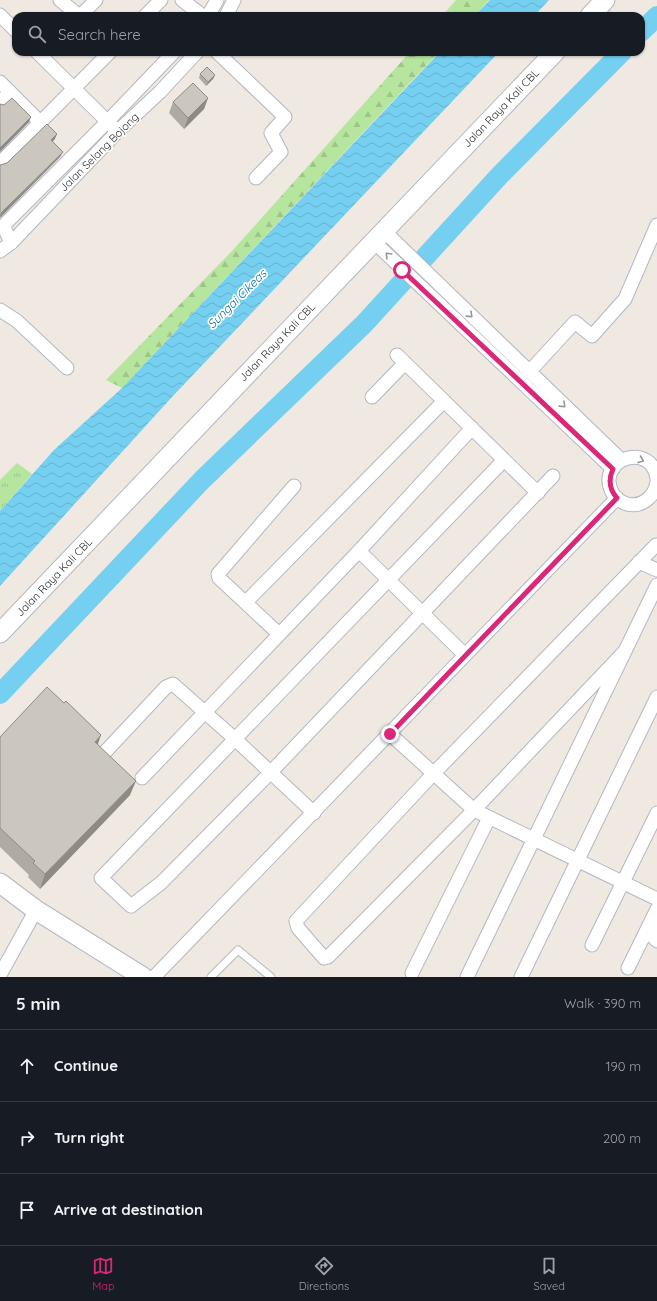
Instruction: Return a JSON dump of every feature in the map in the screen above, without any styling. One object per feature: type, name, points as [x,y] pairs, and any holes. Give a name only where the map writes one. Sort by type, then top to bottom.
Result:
[{"type":"main road","points":[[594,12],[605,0]]},
{"type":"main road","name":"Jalan Raya Kali CBL","points":[[0,633],[551,56]]},
{"type":"main road","points":[[0,883],[36,910],[143,977]]},
{"type":"street","points":[[60,0],[74,12]]},
{"type":"street","points":[[83,12],[96,0]]},
{"type":"street","points":[[149,12],[161,0]]},
{"type":"street","points":[[182,0],[198,12]]},
{"type":"street","points":[[210,12],[217,0]]},
{"type":"street","points":[[228,12],[234,0]]},
{"type":"street","points":[[0,15],[12,27]]},
{"type":"street","points":[[40,56],[118,131]]},
{"type":"street","points":[[0,163],[106,56]]},
{"type":"street","points":[[11,243],[4,227],[6,223],[107,122],[170,56]]},
{"type":"street","name":"Jalan Selang Bojong","points":[[0,251],[11,243],[118,131],[160,92],[193,56]]},
{"type":"street","points":[[221,56],[285,117],[271,133],[281,152],[256,178]]},
{"type":"street","points":[[0,82],[41,123]]},
{"type":"street","points":[[0,103],[10,92]]},
{"type":"street","points":[[529,372],[575,322],[592,336],[625,299],[657,225]]},
{"type":"street","points":[[378,236],[412,260],[430,276],[529,372],[617,465]]},
{"type":"street","points":[[378,236],[402,270],[617,465]]},
{"type":"street","points":[[444,309],[453,299]]},
{"type":"street","points":[[0,310],[23,326],[67,368]]},
{"type":"street","points":[[372,397],[401,359],[538,493]]},
{"type":"street","points":[[246,602],[444,401]]},
{"type":"street","points":[[142,778],[359,551],[472,428]]},
{"type":"street","points":[[633,457],[645,460],[654,469],[657,480],[654,499],[633,505],[627,504],[617,498],[613,493],[609,481],[617,465],[633,457]]},
{"type":"street","points":[[504,460],[101,878],[131,906],[161,883],[270,772],[553,476]]},
{"type":"street","points":[[279,634],[218,577],[219,572],[294,486]]},
{"type":"street","points":[[154,977],[617,498]]},
{"type":"street","points":[[625,651],[474,810],[328,957],[324,958],[298,928],[296,921],[433,774],[656,545]]},
{"type":"street","points":[[359,551],[423,612],[465,655]]},
{"type":"street","points":[[640,562],[657,570]]},
{"type":"street","points":[[467,977],[657,584]]},
{"type":"street","points":[[106,751],[168,684],[176,685],[204,712],[236,739],[314,813]]},
{"type":"street","points":[[521,977],[657,697]]},
{"type":"street","points":[[390,734],[474,810],[657,899]]},
{"type":"street","points":[[592,945],[657,813]]},
{"type":"street","points":[[412,973],[489,818]]},
{"type":"street","points":[[628,968],[657,909]]},
{"type":"street","points":[[0,975],[36,910]]},
{"type":"street","points":[[657,927],[653,937],[657,941]]},
{"type":"lane","points":[[211,977],[238,950],[271,977]]},
{"type":"green space","points":[[456,0],[489,0],[478,12],[446,12]]},
{"type":"green space","points":[[406,56],[435,56],[122,388],[106,380],[232,251]]},
{"type":"green space","points":[[17,463],[32,474],[0,511],[0,480]]},
{"type":"water","points":[[490,0],[549,0],[538,12],[478,12]]},
{"type":"water","name":"Sungai Cikeas","points":[[436,56],[495,56],[172,397],[0,586],[0,511],[54,450],[122,388]]},
{"type":"building","points":[[207,67],[215,75],[208,82],[200,74]]},
{"type":"building","points":[[193,83],[208,98],[188,118],[173,102]]},
{"type":"building","points":[[12,98],[31,117],[0,148],[0,104],[4,105]]},
{"type":"building","points":[[47,124],[57,134],[51,140],[63,152],[2,212],[0,217],[0,165],[7,163]]},
{"type":"building","points":[[47,687],[64,703],[66,701],[101,735],[95,742],[136,781],[45,874],[33,863],[35,861],[0,828],[0,737]]},
{"type":"waterway","points":[[645,28],[657,16]]},
{"type":"waterway","points":[[0,694],[202,480],[364,324],[500,175],[618,56]]},
{"type":"route","points":[[390,734],[617,498],[610,487],[609,481],[613,469],[402,270]]}]
